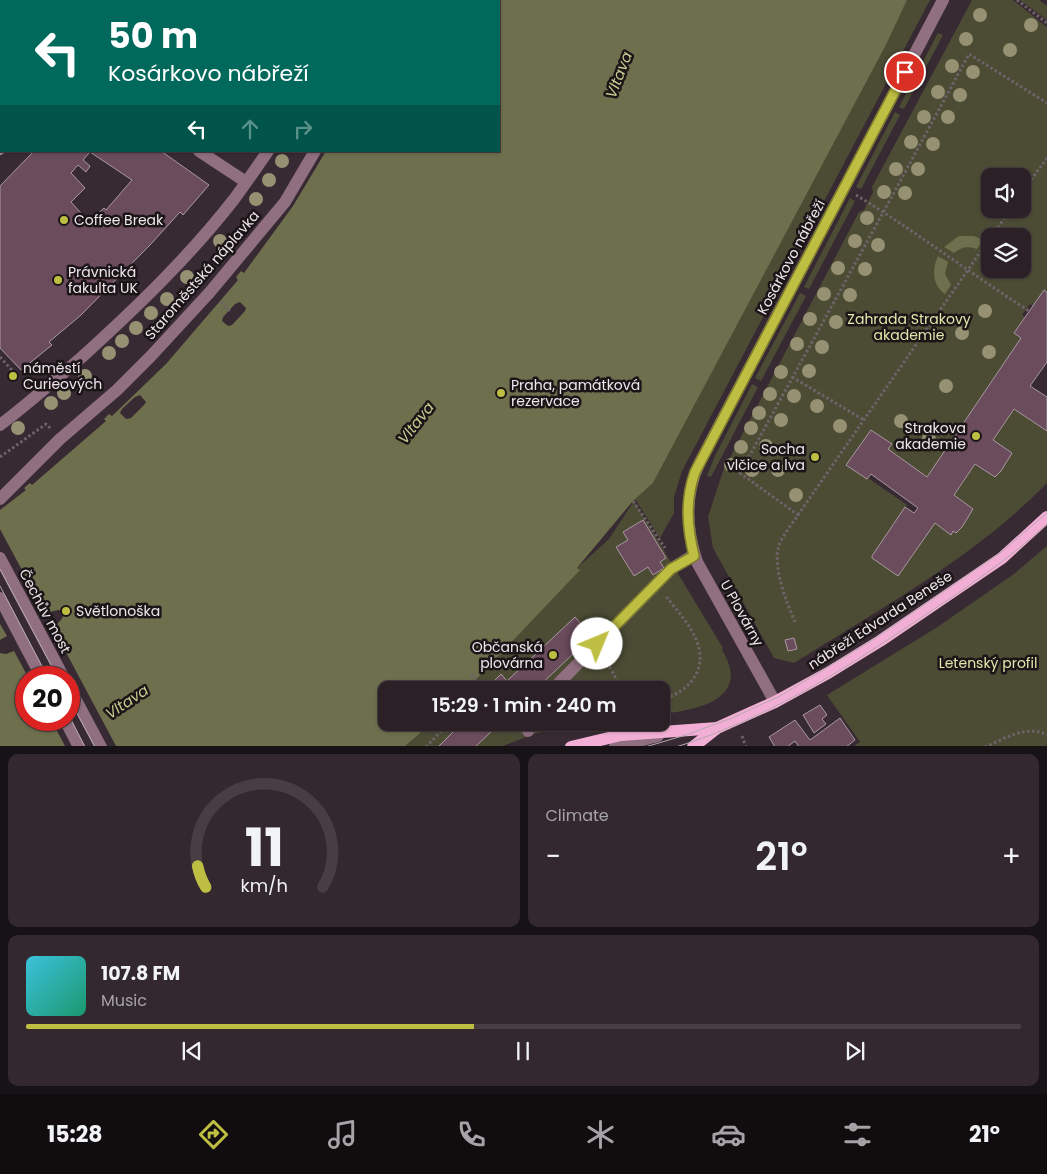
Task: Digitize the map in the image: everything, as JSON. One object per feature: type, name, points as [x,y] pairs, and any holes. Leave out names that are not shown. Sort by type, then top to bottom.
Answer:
[{"type":"main road","name":"nábřeží Edvarda Beneše","points":[[693,746],[717,728],[775,702],[828,673],[880,641],[1002,558],[1047,517]]},
{"type":"main road","name":"nábřeží Edvarda Beneše","points":[[571,746],[621,735],[717,728]]},
{"type":"street","name":"Kosárkovo nábřeží","points":[[690,535],[689,498],[692,480],[698,464],[942,0]]},
{"type":"street","points":[[201,152],[246,182]]},
{"type":"street","points":[[0,425],[112,330],[204,235],[267,152]]},
{"type":"street","name":"Staroměstská náplavka","points":[[0,499],[60,439],[116,390],[151,356],[210,292],[285,202],[314,152]]},
{"type":"street","name":"U Plovárny","points":[[690,535],[694,556],[700,568],[775,702]]},
{"type":"street","points":[[561,681],[671,569],[694,556]]},
{"type":"street","name":"Čechův most","points":[[0,558],[58,666]]},
{"type":"street","points":[[0,598],[36,666]]},
{"type":"street","points":[[80,707],[101,746]]},
{"type":"street","points":[[71,731],[79,746]]},
{"type":"street","points":[[615,746],[678,731]]},
{"type":"path","points":[[1017,0],[1047,23]]},
{"type":"path","points":[[798,515],[740,473],[969,54],[1047,103]]},
{"type":"path","points":[[1031,180],[1047,158]]},
{"type":"path","points":[[860,198],[884,211],[1029,312]]},
{"type":"path","points":[[795,622],[784,594],[778,568],[779,546],[798,515],[981,251]]},
{"type":"path","points":[[219,300],[231,312]]},
{"type":"path","points":[[0,357],[19,378]]},
{"type":"path","points":[[792,377],[864,420]]},
{"type":"path","points":[[0,457],[42,428]]},
{"type":"path","points":[[633,501],[665,548]]},
{"type":"path","points":[[656,584],[684,620],[697,641],[700,656],[699,670],[689,686],[670,697]]},
{"type":"path","points":[[597,644],[617,681]]},
{"type":"path","points":[[471,674],[479,681]]},
{"type":"path","points":[[426,746],[441,731]]},
{"type":"path","points":[[985,746],[1022,732],[1038,731],[1047,735]]},
{"type":"path","points":[[742,736],[746,746]]},
{"type":"green space","points":[[907,0],[930,0],[682,471],[674,497],[674,513],[660,538],[635,499],[653,483],[887,43]]},
{"type":"green space","name":"Zahrada Strakovy akademie","points":[[972,0],[1013,0],[1047,27],[1047,292],[1033,306],[1030,304],[1022,315],[1025,317],[1014,333],[1021,338],[927,477],[888,449],[892,444],[871,430],[846,465],[907,505],[872,556],[898,575],[935,523],[951,535],[953,531],[956,533],[973,509],[954,495],[975,464],[995,477],[1001,470],[1012,453],[993,440],[1014,409],[1047,431],[1047,483],[1019,510],[958,558],[794,663],[774,658],[713,548],[708,517],[723,471],[859,212],[864,210],[873,192],[872,187]]},
{"type":"green space","points":[[1020,0],[1039,0],[1047,6],[1047,20]]},
{"type":"green space","points":[[938,33],[943,35],[904,109],[899,107]]},
{"type":"green space","points":[[895,112],[900,115],[861,189],[856,187]]},
{"type":"green space","points":[[850,198],[855,201],[809,289],[804,287]]},
{"type":"green space","points":[[800,293],[806,296],[761,381],[755,378]]},
{"type":"green space","points":[[752,384],[758,387],[711,477],[707,476],[715,456]]},
{"type":"green space","points":[[634,501],[723,648],[722,650],[730,667],[730,680],[726,691],[717,699],[704,705],[670,713],[670,681],[474,681],[579,570],[577,568],[609,539]],"holes":[[[643,520],[666,558],[660,562],[664,568],[653,575],[648,567],[634,576],[616,547],[628,540],[623,532]]]},
{"type":"green space","name":"Letenský profil","points":[[1047,546],[1047,746],[854,746],[860,742],[827,695],[936,628],[1014,574]]},
{"type":"green space","points":[[423,731],[546,731],[503,746],[405,746]]},
{"type":"water","name":"Vltava","points":[[500,0],[907,0],[887,43],[653,483],[633,501],[577,568],[580,570],[475,681],[378,681],[378,731],[423,731],[405,746],[0,746],[0,510],[106,421],[104,419],[109,414],[112,416],[166,364],[238,280],[236,277],[241,271],[244,273],[293,206],[325,152],[500,152]]},
{"type":"water","points":[[959,236],[974,236],[981,239],[977,249],[964,248],[954,253],[944,247]]},
{"type":"water","points":[[938,256],[948,262],[945,274],[951,285],[945,294],[938,286],[934,276]]},
{"type":"pier","points":[[240,302],[246,308],[245,311],[232,325],[228,326],[222,321],[223,317],[235,304]]},
{"type":"pier","points":[[140,395],[146,402],[131,418],[126,419],[120,413],[122,409]]},
{"type":"pier","points":[[0,529],[45,613],[58,610],[66,611],[53,628],[73,666],[22,666],[14,651],[6,654],[0,653],[0,640],[7,636],[0,624]]},
{"type":"pier","points":[[80,679],[116,746],[65,746],[57,731],[80,731]]},
{"type":"building","name":"Právnická fakulta UK","points":[[33,152],[90,152],[162,152],[209,185],[183,215],[180,212],[81,315],[49,342],[52,345],[21,370],[0,348],[0,186]],"holes":[[[90,152],[132,180],[106,210],[104,208],[89,222],[71,202],[85,188],[71,173],[78,165],[86,172],[90,166],[83,160]]]},
{"type":"building","name":"Strakova akademie","points":[[1044,290],[1047,292],[1047,362],[1030,386],[1047,397],[1047,431],[1014,409],[993,440],[1012,453],[1001,471],[995,477],[975,464],[954,495],[973,509],[962,527],[956,533],[953,531],[951,535],[935,523],[898,576],[872,558],[872,556],[905,507],[914,513],[918,508],[871,474],[867,479],[846,465],[871,430],[892,444],[888,449],[927,477],[1021,338],[1014,333]]},
{"type":"building","points":[[643,520],[666,558],[660,562],[664,568],[653,575],[648,567],[634,576],[616,547],[628,540],[623,532]]},
{"type":"building","name":"Občanská plovárna","points":[[575,617],[592,636],[544,681],[507,681]]},
{"type":"building","points":[[794,638],[797,649],[788,651],[785,640]]},
{"type":"building","name":"Občanská plovárna","points":[[501,674],[507,681],[494,681]]},
{"type":"building","points":[[820,705],[827,715],[822,719],[826,724],[814,733],[803,715]]},
{"type":"building","points":[[840,718],[855,740],[847,746],[798,746],[795,741],[788,746],[774,746],[769,737],[795,720],[810,740]]},
{"type":"building","points":[[454,731],[492,731],[476,746],[439,746]]},
{"type":"tram line","points":[[648,746],[686,735],[732,718],[780,696],[871,641],[1000,553],[1047,513]]},
{"type":"tram line","points":[[679,746],[708,736],[770,709],[857,660],[999,564],[1047,524]]},
{"type":"tram line","points":[[0,569],[52,666]]},
{"type":"tram line","points":[[0,586],[42,666]]},
{"type":"tram line","points":[[80,719],[94,746]]},
{"type":"tram line","points":[[77,731],[84,746]]},
{"type":"place","name":"Coffee Break","points":[[64,220]]},
{"type":"place","name":"Právnická fakulta UK","points":[[58,280]]},
{"type":"place","name":"náměstí Curieových","points":[[13,376]]},
{"type":"place","name":"Praha, památková rezervace","points":[[501,393]]},
{"type":"place","name":"Strakova akademie","points":[[976,436]]},
{"type":"place","name":"Socha vlčice a lva","points":[[815,457]]},
{"type":"place","name":"Světlonoška","points":[[66,611]]},
{"type":"place","name":"Občanská plovárna","points":[[553,655]]},
{"type":"route","points":[[597,644],[671,569],[694,556],[688,522],[688,510],[690,489],[698,464],[905,72]]}]
